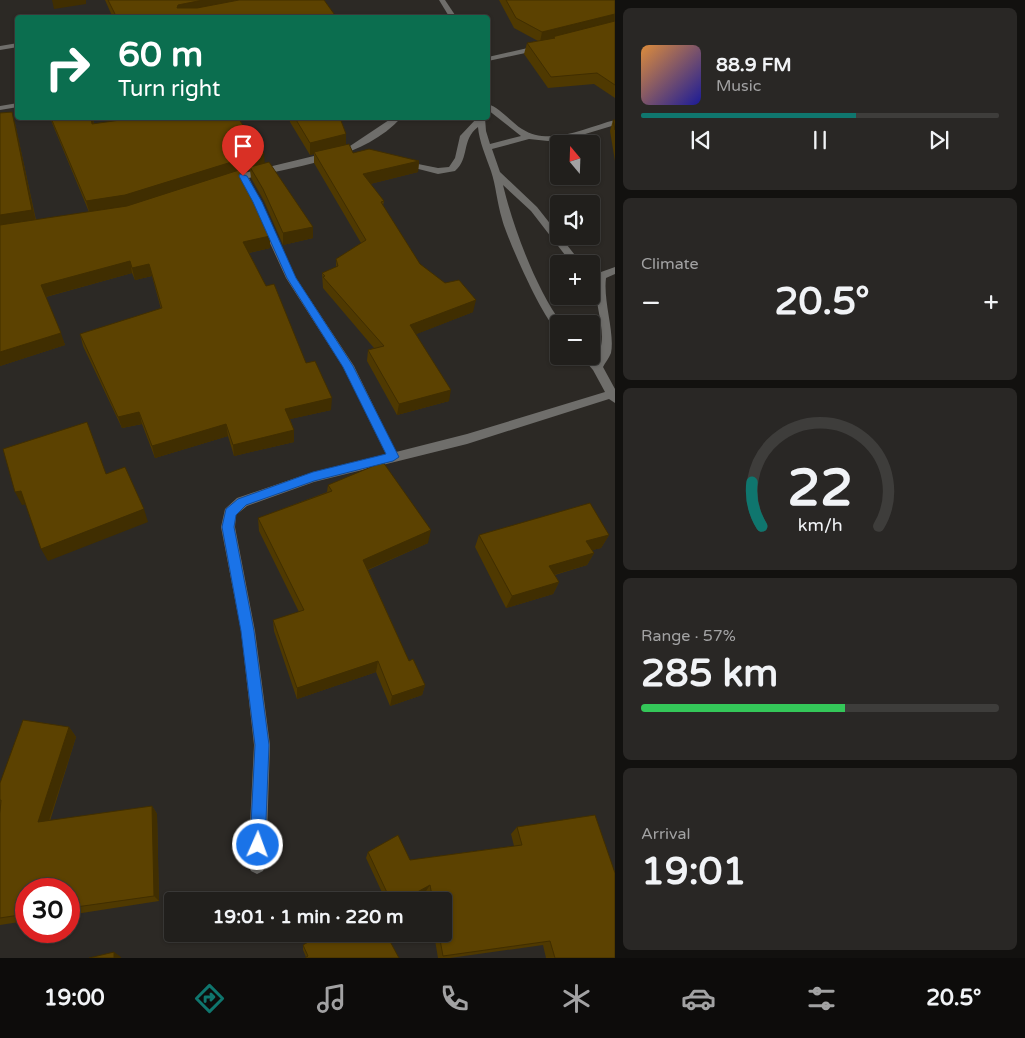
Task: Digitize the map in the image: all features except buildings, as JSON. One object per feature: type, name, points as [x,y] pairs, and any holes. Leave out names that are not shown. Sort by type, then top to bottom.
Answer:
[{"type":"street","points":[[442,0],[452,15]]},
{"type":"street","points":[[490,59],[554,44]]},
{"type":"street","points":[[0,48],[15,46]]},
{"type":"street","points":[[0,108],[15,106]]},
{"type":"street","points":[[490,108],[513,127],[529,136]]},
{"type":"street","points":[[218,183],[354,152],[394,120]]},
{"type":"street","points":[[394,163],[438,171],[452,169],[458,161],[463,138],[467,131],[479,120]]},
{"type":"street","points":[[482,120],[496,173],[506,221],[541,296],[552,315]]},
{"type":"street","points":[[488,146],[529,136],[555,138],[570,136],[615,122]]},
{"type":"street","points":[[496,173],[534,209],[570,255]]},
{"type":"street","points":[[243,176],[257,202],[291,278],[348,366],[393,457]]},
{"type":"street","points":[[600,273],[615,270]]},
{"type":"street","points":[[257,865],[262,745],[248,631],[228,527],[230,512],[242,502],[313,477],[467,439],[613,397],[597,367],[606,352],[608,338],[600,296]]},
{"type":"route","points":[[243,176],[257,202],[291,278],[348,366],[393,457],[313,477],[242,502],[230,512],[228,527],[248,631],[262,745],[258,845]]}]
